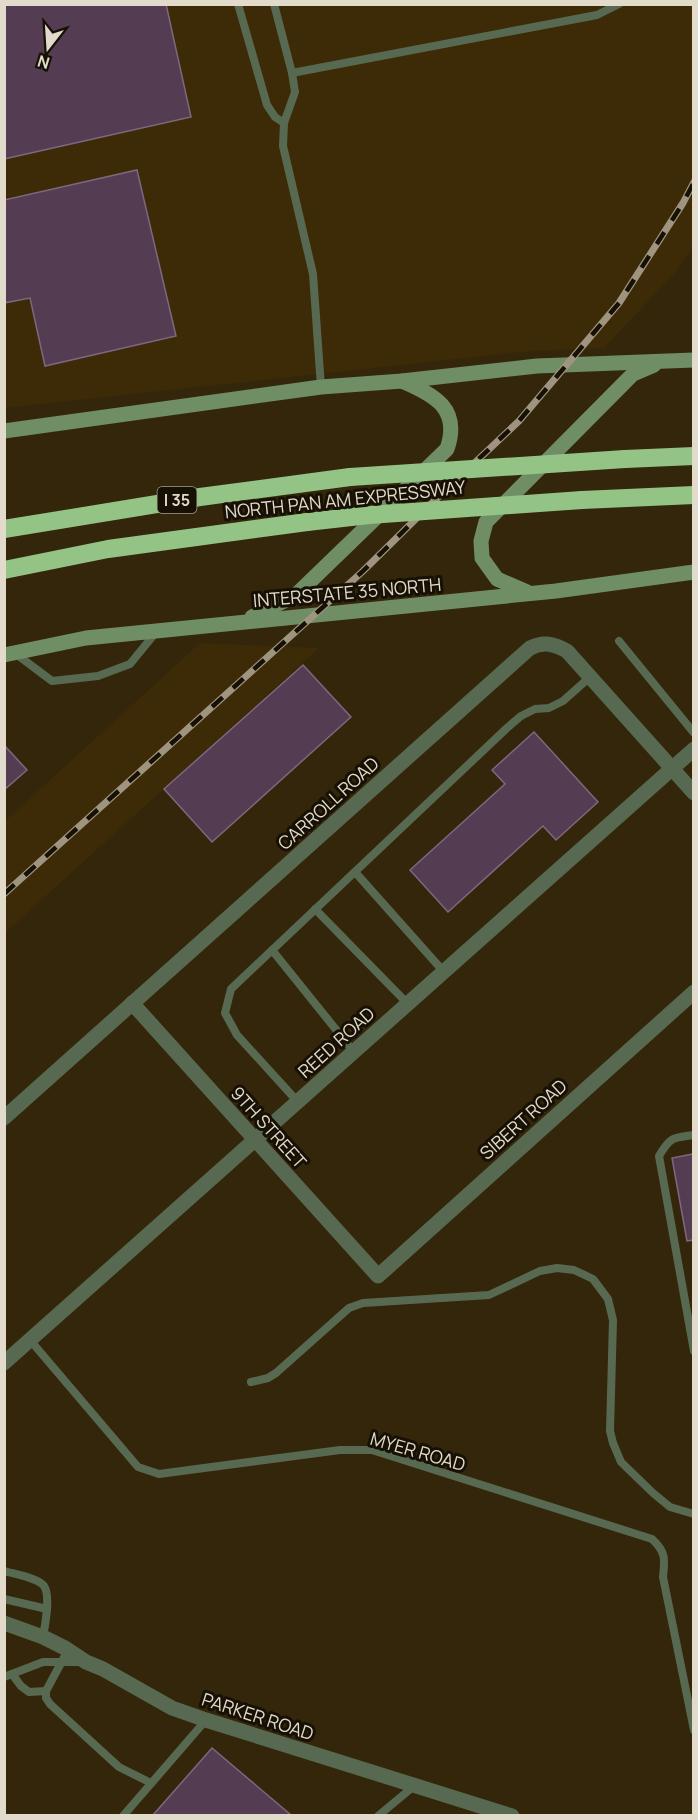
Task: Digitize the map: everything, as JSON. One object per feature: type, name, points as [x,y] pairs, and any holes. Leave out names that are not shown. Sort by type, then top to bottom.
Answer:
[{"type":"highway","name":"NORTH PAN AM EXPRESSWAY","points":[[4,529],[200,497],[350,477],[693,456]]},
{"type":"highway","name":"NORTH PAN AM EXPRESSWAY","points":[[4,570],[108,549],[307,522],[381,514],[693,495]]},
{"type":"highway","points":[[632,497],[693,502]]},
{"type":"main road","points":[[4,431],[321,387],[402,381],[537,366],[693,360]]},
{"type":"main road","points":[[530,593],[497,579],[482,558],[481,541],[486,522],[633,374],[662,361]]},
{"type":"main road","points":[[240,621],[296,596],[447,449],[452,434],[450,417],[440,402],[425,391],[402,381]]},
{"type":"main road","name":"INTERSTATE 35 NORTH","points":[[10,654],[86,638],[530,593],[693,572]]},
{"type":"street","name":"CARROLL ROAD","points":[[4,1118],[530,648],[538,644],[553,644],[567,651],[672,768]]},
{"type":"street","name":"REED ROAD","points":[[4,1363],[693,749]]},
{"type":"street","points":[[672,768],[693,793]]},
{"type":"street","name":"SIBERT ROAD","points":[[378,1276],[693,992]]},
{"type":"street","name":"9TH STREET","points":[[132,1004],[378,1276]]},
{"type":"street","name":"PARKER ROAD","points":[[4,1623],[43,1637],[65,1656],[103,1668],[172,1708],[512,1815]]},
{"type":"lane","points":[[238,4],[267,105],[275,117],[284,123]]},
{"type":"lane","points":[[274,4],[295,92],[284,123],[283,146],[313,274],[321,387]]},
{"type":"lane","points":[[292,73],[597,15],[619,4]]},
{"type":"lane","points":[[10,654],[52,681],[98,676],[130,664],[158,630]]},
{"type":"lane","points":[[619,641],[693,733]]},
{"type":"lane","points":[[298,1102],[237,1035],[225,1012],[231,989],[521,716],[535,709],[549,708],[563,701],[590,677]]},
{"type":"lane","points":[[355,872],[444,972]]},
{"type":"lane","points":[[315,909],[408,1004]]},
{"type":"lane","points":[[272,950],[354,1052]]},
{"type":"lane","points":[[693,1135],[672,1138],[659,1156],[693,1351]]},
{"type":"lane","points":[[251,1382],[268,1378],[276,1373],[349,1308],[363,1303],[489,1294],[540,1271],[557,1268],[574,1270],[594,1280],[608,1299],[613,1320],[610,1431],[621,1462],[653,1494],[670,1507],[693,1514]]},
{"type":"lane","name":"MYER ROAD","points":[[30,1340],[138,1467],[147,1471],[159,1474],[340,1450],[372,1450],[652,1539],[661,1548],[664,1559],[663,1577],[693,1730]]},
{"type":"lane","points":[[4,1571],[44,1585],[47,1592],[47,1610],[43,1637]]},
{"type":"lane","points":[[4,1599],[47,1610]]},
{"type":"lane","points":[[8,1676],[65,1656]]},
{"type":"lane","points":[[65,1656],[46,1691],[46,1698],[50,1704],[119,1767],[151,1783]]},
{"type":"lane","points":[[8,1676],[29,1692],[46,1691]]},
{"type":"lane","points":[[123,1815],[206,1720]]},
{"type":"lane","points":[[378,1815],[414,1786]]},
{"type":"shaded area","points":[[4,5],[693,5],[693,247],[675,273],[604,348],[531,351],[5,408]]},
{"type":"shaded area","points":[[200,643],[319,648],[5,933],[5,821]]},
{"type":"building","points":[[4,4],[166,4],[191,117],[4,159]]},
{"type":"building","points":[[137,170],[176,336],[45,366],[30,298],[4,303],[4,200]]},
{"type":"building","points":[[303,665],[351,717],[212,842],[164,789]]},
{"type":"building","points":[[534,732],[598,802],[556,840],[543,826],[448,912],[410,870],[505,784],[492,770]]},
{"type":"building","points":[[4,745],[27,770],[4,790]]},
{"type":"building","points":[[693,1154],[693,1240],[687,1241],[672,1158]]},
{"type":"building","points":[[212,1748],[291,1815],[153,1815]]},
{"type":"railway","points":[[4,894],[362,572],[519,421],[619,303],[694,182]]}]
